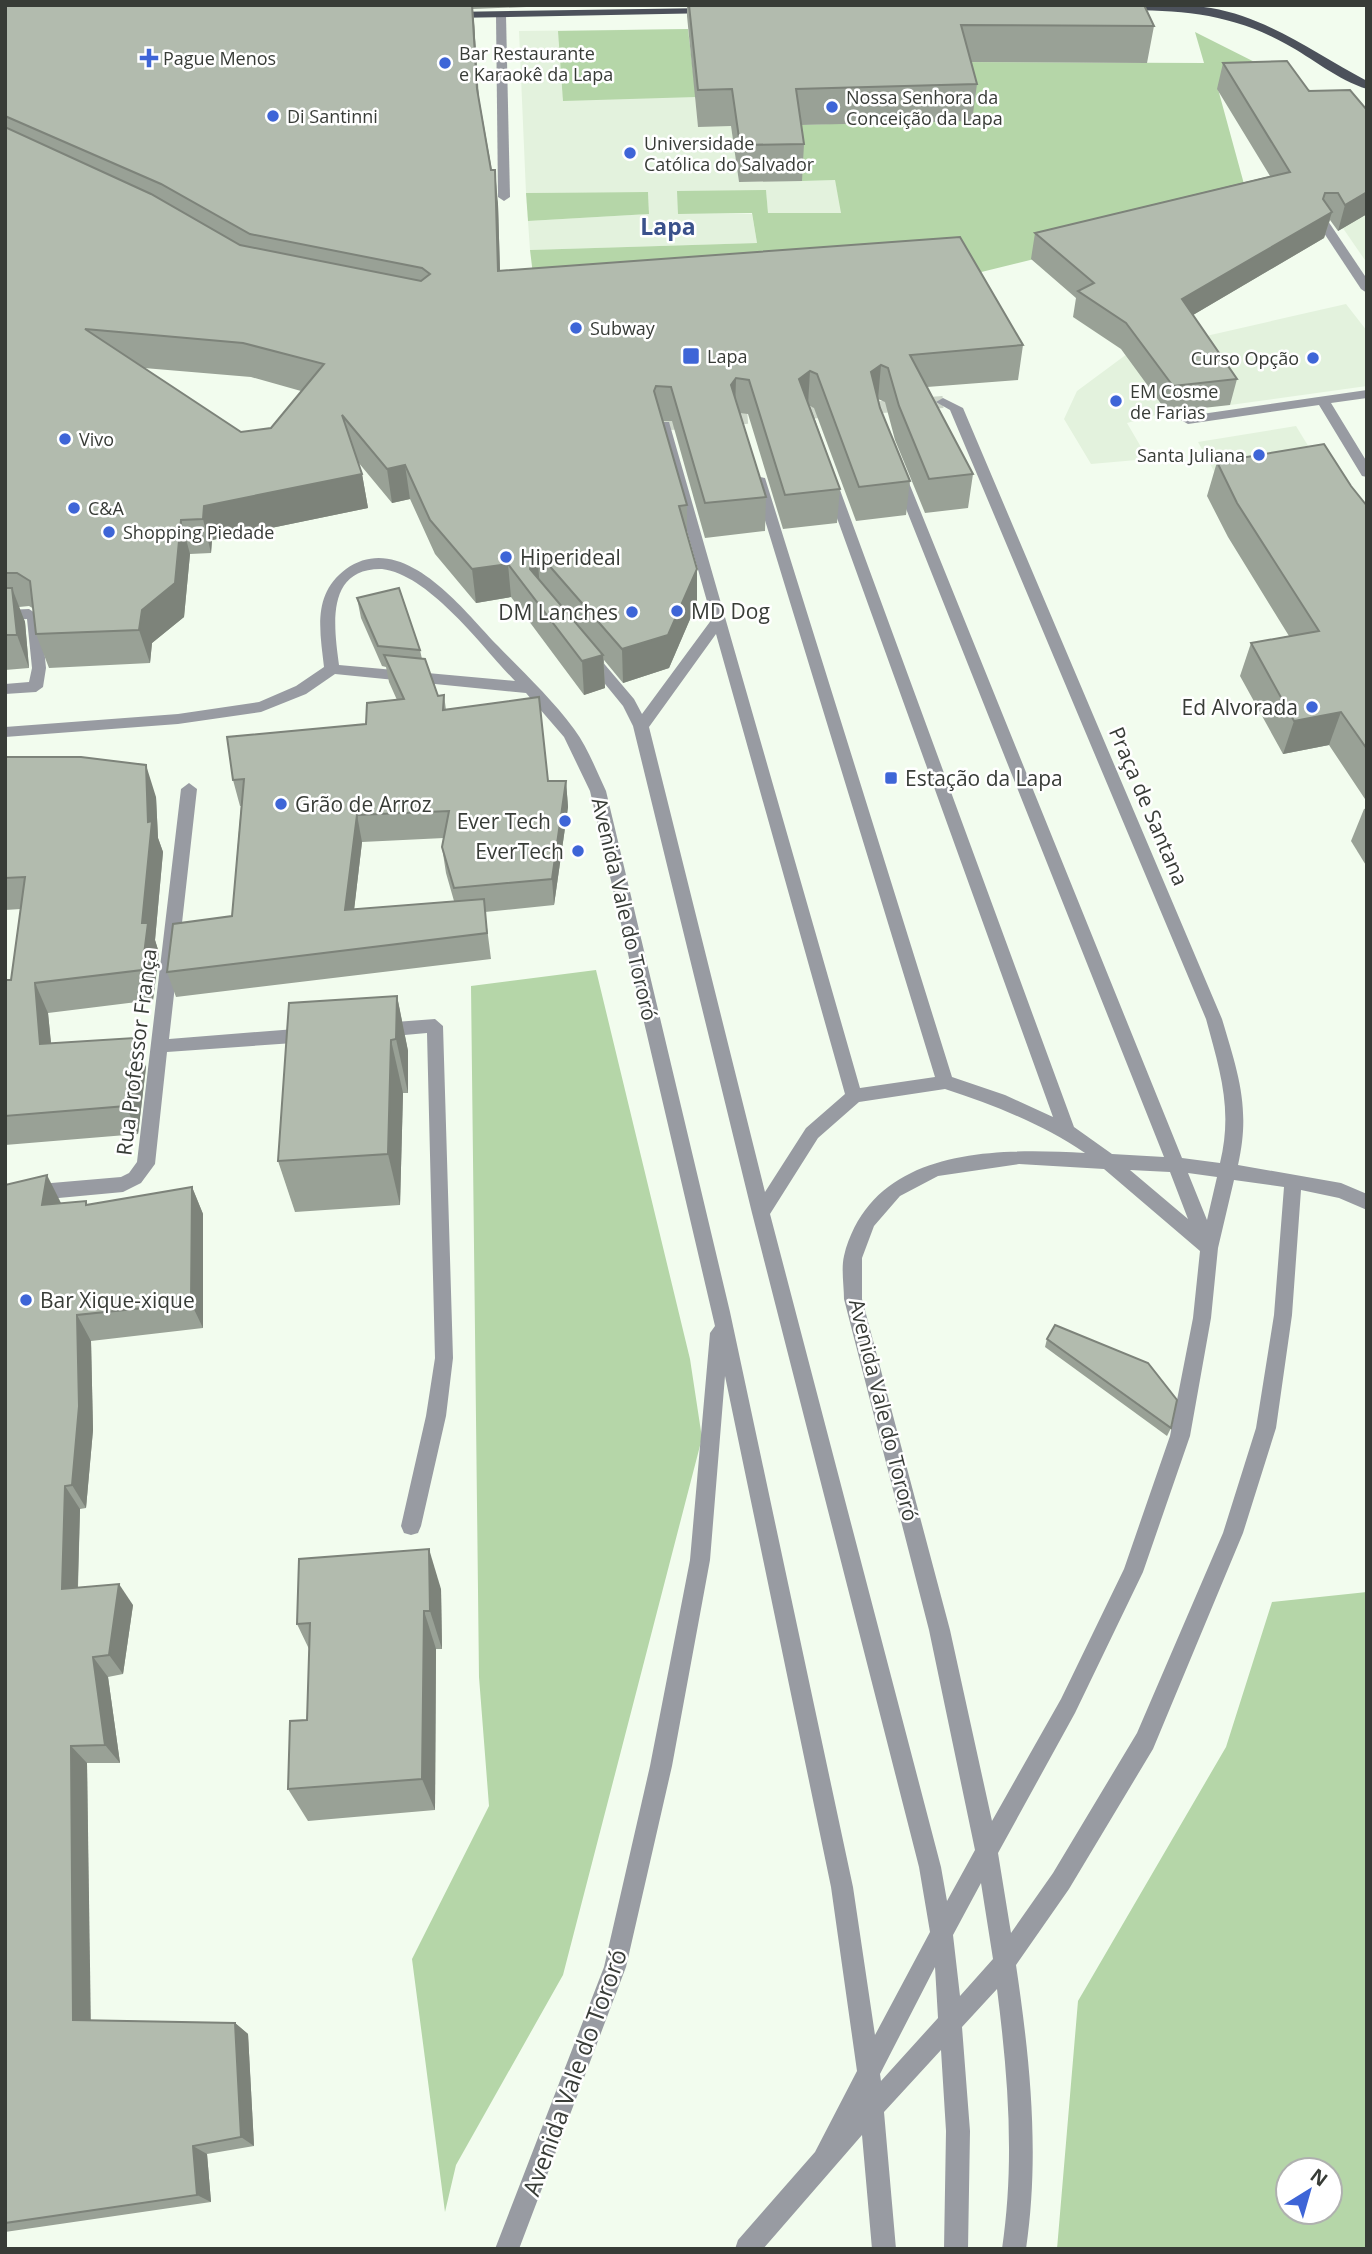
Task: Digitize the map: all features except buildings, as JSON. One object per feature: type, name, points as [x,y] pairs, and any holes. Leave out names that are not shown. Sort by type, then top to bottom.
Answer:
[{"type":"main road","points":[[1105,7],[1154,6],[1208,10],[1242,19],[1274,33],[1367,86]]},
{"type":"main road","points":[[435,15],[719,10]]},
{"type":"street","points":[[501,15],[504,197]]},
{"type":"street","points":[[1324,224],[1367,289]]},
{"type":"street","points":[[1188,420],[1367,394]]},
{"type":"street","points":[[1322,400],[1367,472]]},
{"type":"street","name":"Praça de Santana","points":[[823,2160],[929,1955],[1068,1706],[1133,1572],[1180,1436],[1202,1318],[1209,1248],[1236,1134],[1232,1082],[1214,1019],[956,408],[943,402]]},
{"type":"street","points":[[664,425],[854,1096]]},
{"type":"street","points":[[824,463],[1067,1132]]},
{"type":"street","points":[[896,467],[1209,1248]]},
{"type":"street","points":[[756,470],[945,1082]]},
{"type":"street","name":"Avenida Vale do Tororó","points":[[332,669],[326,609],[333,587],[342,577],[361,566],[386,564],[409,571],[433,587],[571,736],[598,791],[721,1312],[842,1887],[867,2058],[884,2249]]},
{"type":"street","points":[[5,615],[29,614],[34,617],[39,668],[36,687],[5,689]]},
{"type":"street","points":[[641,726],[719,620]]},
{"type":"street","points":[[575,640],[629,703],[641,726],[761,1213],[930,1867],[946,1963],[958,2132],[956,2249]]},
{"type":"street","points":[[5,732],[178,719],[261,707],[301,690],[332,669],[529,688]]},
{"type":"street","name":"Rua Professor França","points":[[5,1195],[123,1184],[135,1178],[146,1164],[162,1046],[189,789]]},
{"type":"street","points":[[366,1031],[435,1026],[444,1359],[436,1416],[411,1526]]},
{"type":"street","points":[[162,1046],[326,1034]]},
{"type":"street","points":[[761,1213],[812,1133],[854,1096],[945,1082],[999,1100],[1067,1132],[1093,1149],[1209,1248]]},
{"type":"street","name":"Avenida Vale do Tororó","points":[[1014,2249],[1022,2203],[1020,2072],[997,1908],[977,1787],[942,1632],[853,1299],[853,1258],[867,1222],[894,1191],[935,1170],[1019,1157],[1194,1166],[1293,1181],[1341,1191],[1367,1202]]},
{"type":"street","points":[[747,2249],[823,2160],[999,1970],[1061,1881],[1145,1741],[1233,1532],[1265,1428],[1283,1315],[1293,1181]]},
{"type":"street","name":"Avenida Vale do Tororó","points":[[507,2249],[615,1967],[649,1819],[701,1560],[721,1312]]},
{"type":"shaded area","name":"Universidade Católica do Salvador","points":[[688,29],[698,126],[731,126],[739,182],[835,180],[842,213],[768,213],[766,191],[678,214],[752,214],[757,243],[530,250],[528,221],[649,214],[648,192],[526,193],[519,31]]},
{"type":"shaded area","points":[[1367,145],[1367,263],[1318,192]]},
{"type":"shaded area","points":[[1346,304],[1367,331],[1367,386],[1230,405],[1208,373],[1146,384],[1167,412],[1127,423],[1148,459],[1091,464],[1064,419],[1077,391],[1127,354]]},
{"type":"shaded area","name":"Santa Juliana","points":[[1296,426],[1321,467],[1221,484],[1198,442]]},
{"type":"green space","points":[[688,29],[696,97],[563,101],[558,31]]},
{"type":"green space","points":[[1195,32],[1344,107],[1218,89],[1250,206],[961,277],[536,299],[530,250],[757,243],[752,213],[678,214],[677,191],[766,190],[768,213],[841,213],[835,180],[802,181],[795,125],[972,120],[957,62],[1204,63]]},
{"type":"green space","points":[[648,192],[649,214],[528,221],[526,193]]},
{"type":"green space","points":[[596,970],[690,1359],[702,1438],[563,1975],[456,2165],[445,2212],[412,1959],[489,1806],[479,1677],[471,986]]},
{"type":"green space","points":[[1367,1592],[1367,2249],[1057,2249],[1078,2001],[1226,1747],[1272,1602]]},
{"type":"tunnel","points":[[646,426],[943,402]]},
{"type":"place","name":"Pague Menos","points":[[149,58]]},
{"type":"place","name":"Bar Restaurante e Karaokê da Lapa","points":[[445,63]]},
{"type":"place","name":"Nossa Senhora da Conceição da Lapa","points":[[832,107]]},
{"type":"place","name":"Di Santinni","points":[[273,116]]},
{"type":"place","name":"Universidade Católica do Salvador","points":[[630,153]]},
{"type":"place","name":"Subway","points":[[576,328]]},
{"type":"place","name":"Lapa","points":[[691,356]]},
{"type":"place","name":"Curso Opção","points":[[1313,358]]},
{"type":"place","name":"EM Cosme de Farias","points":[[1116,401]]},
{"type":"place","name":"Vivo","points":[[65,439]]},
{"type":"place","name":"Santa Juliana","points":[[1259,455]]},
{"type":"place","name":"C&A","points":[[74,508]]},
{"type":"place","name":"Shopping Piedade","points":[[109,532]]},
{"type":"place","name":"Hiperideal","points":[[506,557]]},
{"type":"place","name":"MD Dog","points":[[677,611]]},
{"type":"place","name":"DM Lanches","points":[[632,612]]},
{"type":"place","name":"Ed Alvorada","points":[[1312,707]]},
{"type":"place","name":"Estação da Lapa","points":[[891,778]]},
{"type":"place","name":"Grão de Arroz","points":[[281,804]]},
{"type":"place","name":"Ever Tech","points":[[565,821]]},
{"type":"place","name":"EverTech","points":[[578,851]]},
{"type":"place","name":"Bar Xique-xique","points":[[26,1300]]},
{"type":"district","name":"Lapa","points":[[668,226]]}]
